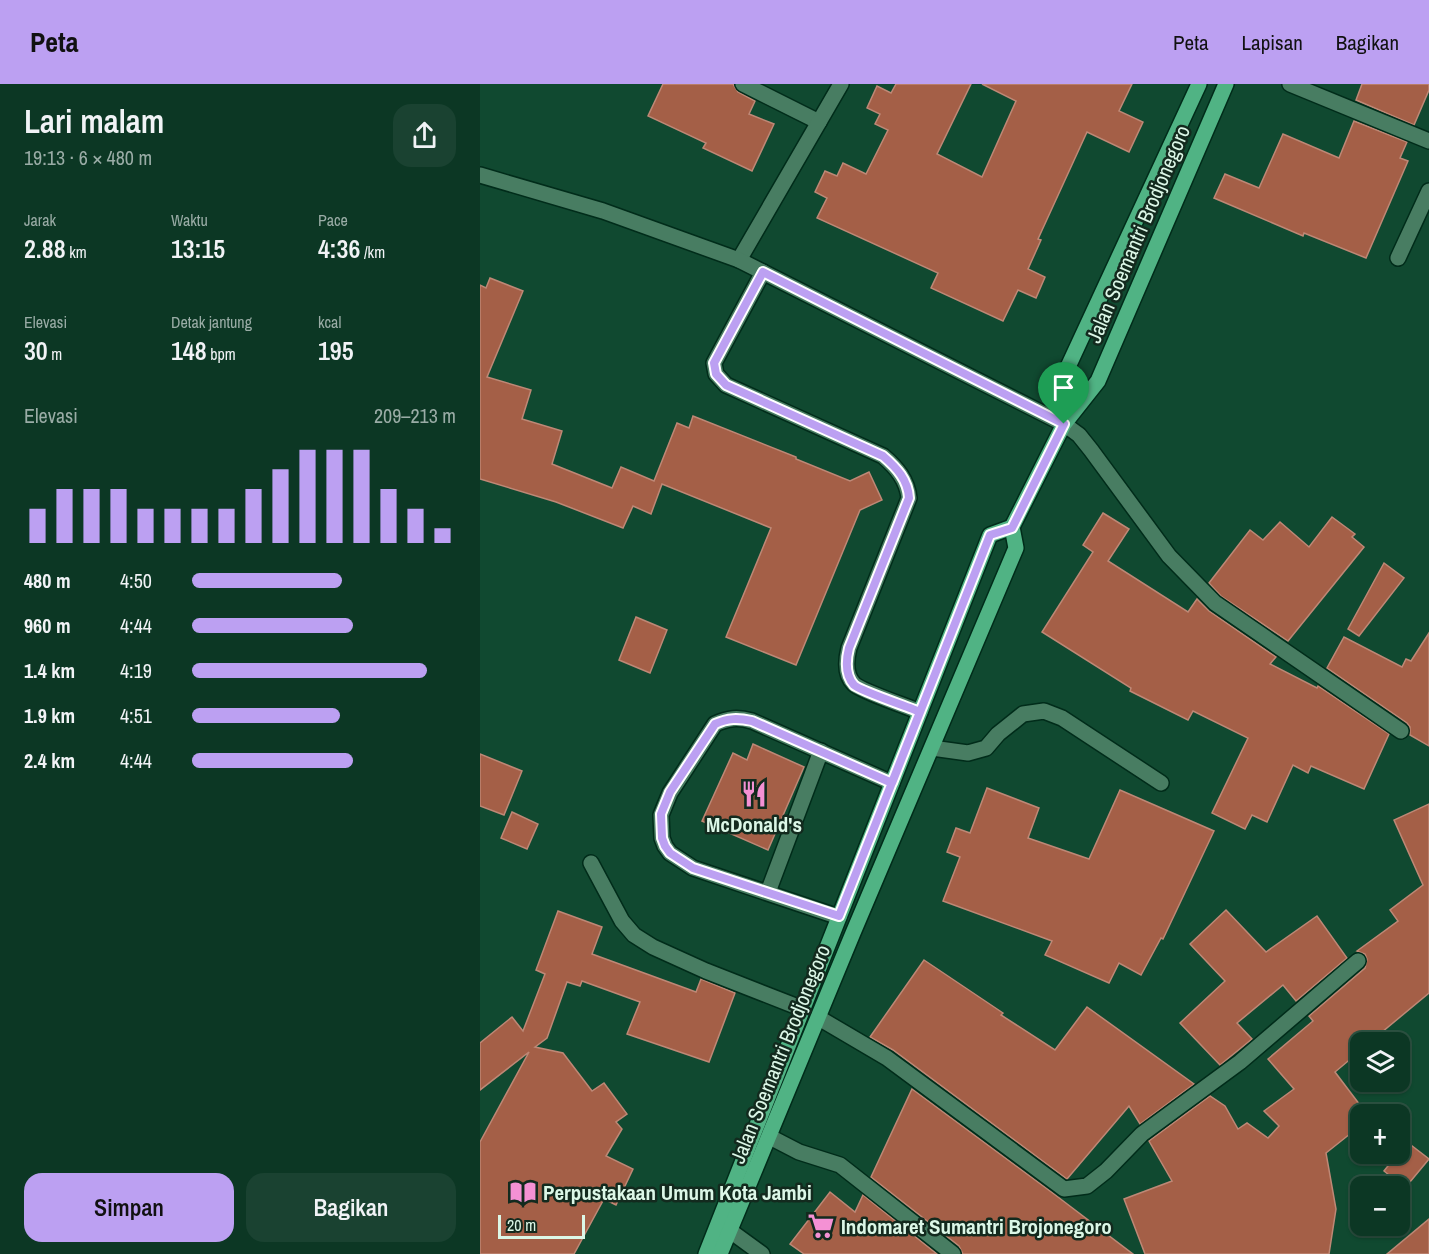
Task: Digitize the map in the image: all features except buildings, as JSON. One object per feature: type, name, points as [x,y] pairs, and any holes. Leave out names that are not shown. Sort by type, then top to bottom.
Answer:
[{"type":"main road","name":"Jalan Soemantri Brodjonegoro","points":[[1064,424],[1067,369],[1199,84]]},
{"type":"main road","name":"Jalan Soemantri Brodjonegoro","points":[[720,1254],[1016,548],[1012,528],[1064,424],[1098,381],[1226,84]]},
{"type":"main road","name":"Jalan Soemantri Brodjonegoro","points":[[706,1254],[990,535],[1012,528]]},
{"type":"street","points":[[743,84],[819,123]]},
{"type":"street","points":[[739,260],[840,84]]},
{"type":"street","points":[[1290,84],[1429,141]]},
{"type":"street","points":[[480,175],[603,211],[739,260],[1064,424],[1079,435],[1091,450],[1169,556],[1215,603],[1401,732]]},
{"type":"street","points":[[1398,258],[1429,191]]},
{"type":"street","points":[[763,272],[714,363],[716,374],[726,385],[883,456],[896,467],[904,480],[909,498],[849,648],[846,661],[849,675],[855,686],[920,712]]},
{"type":"street","points":[[932,748],[968,753],[986,748],[998,734],[1023,714],[1044,711],[1062,718],[1161,783]]},
{"type":"street","points":[[839,916],[693,868],[670,853],[662,838],[661,814],[670,792],[715,724],[726,719],[739,718],[752,721],[892,783]]},
{"type":"street","points":[[768,892],[821,751]]},
{"type":"street","points":[[591,863],[622,921],[634,935],[653,947],[706,971],[803,1009]]},
{"type":"street","points":[[819,1018],[887,1058],[1064,1189],[1087,1186],[1106,1171],[1142,1134],[1240,1062],[1358,961]]},
{"type":"street","points":[[770,1137],[799,1152],[840,1165],[954,1254]]},
{"type":"street","points":[[729,1230],[762,1254]]},
{"type":"place","name":"McDonald's","points":[[754,794]]},
{"type":"place","name":"Perpustakaan Umum Kota Jambi","points":[[523,1192]]},
{"type":"place","name":"Indomaret Sumantri Brojonegoro","points":[[821,1226]]},
{"type":"route","points":[[1064,424],[763,272],[714,363],[716,374],[726,385],[883,456],[896,467],[904,480],[909,498],[849,648],[846,661],[849,675],[855,686],[920,712],[839,916],[693,868],[670,853],[662,838],[661,814],[670,792],[715,724],[726,719],[739,718],[752,721],[821,751],[892,783],[990,535],[1012,528],[1064,424]]}]
